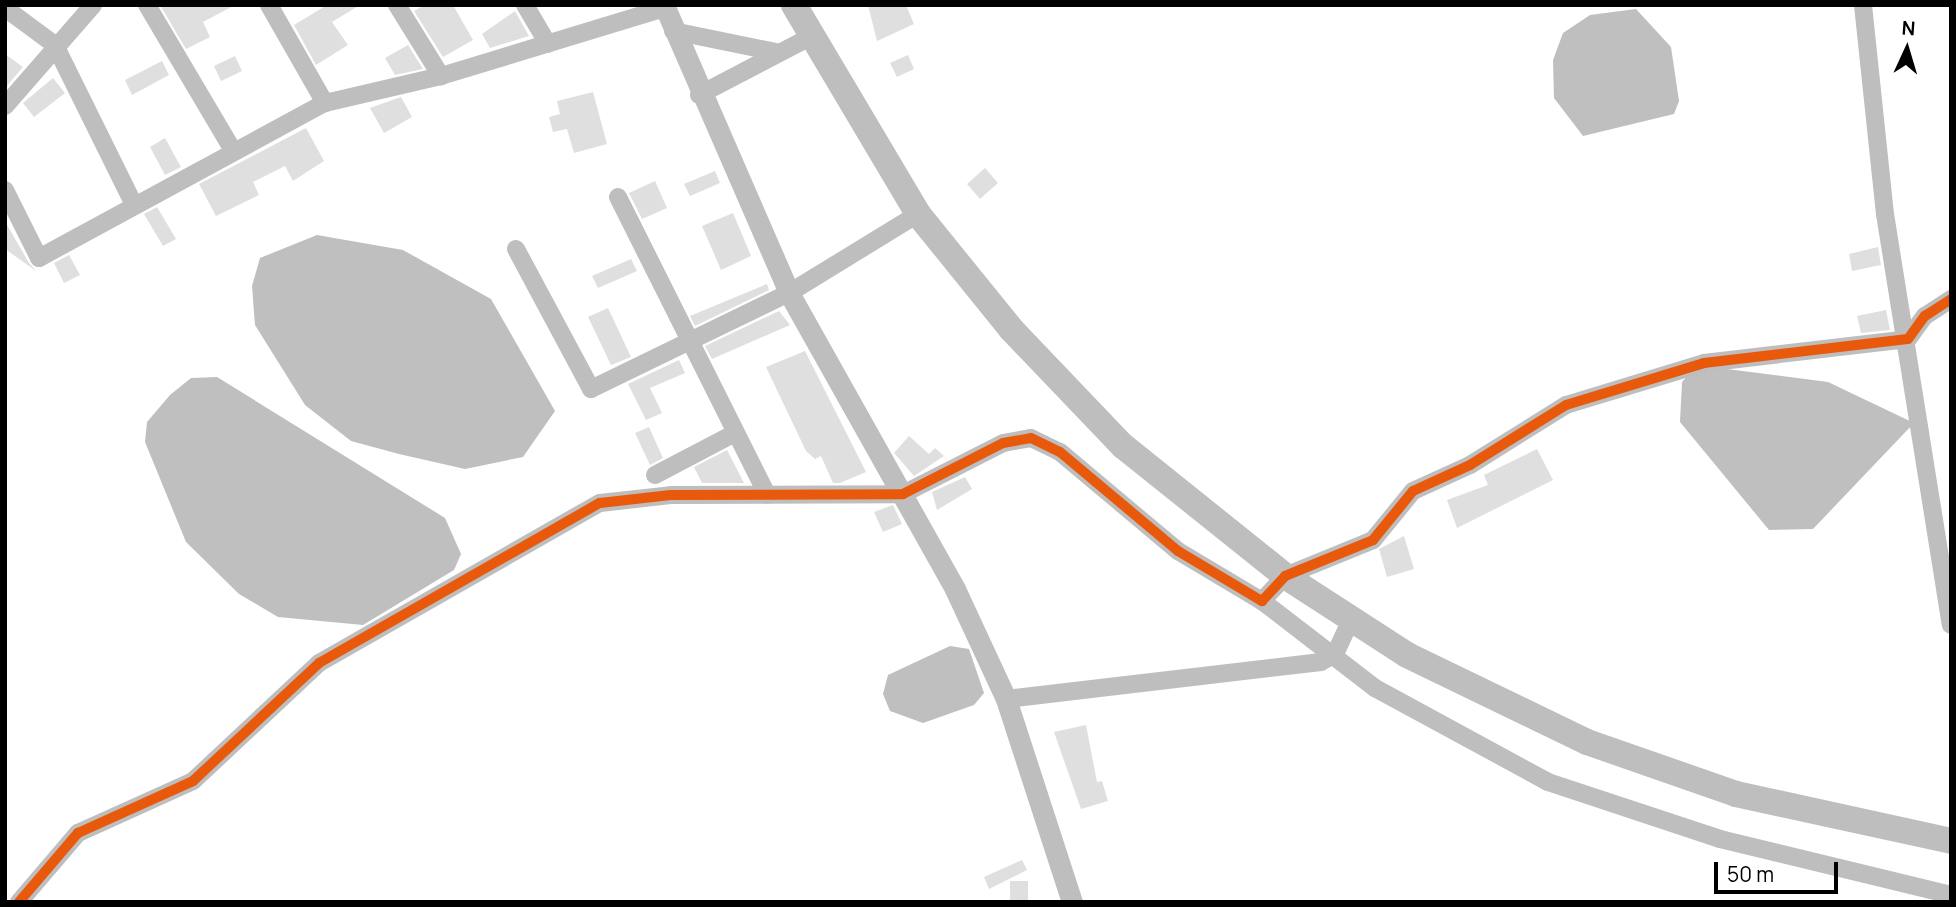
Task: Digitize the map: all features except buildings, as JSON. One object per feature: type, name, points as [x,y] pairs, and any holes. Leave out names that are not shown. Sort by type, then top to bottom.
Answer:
[{"type":"main road","points":[[794,5],[918,214],[1035,357],[1123,446],[1285,576],[1351,619],[1503,706],[1634,760],[1786,807],[1951,841]]},
{"type":"street","points":[[5,106],[55,45],[93,5]]},
{"type":"street","points":[[147,5],[232,149]]},
{"type":"street","points":[[269,5],[324,103]]},
{"type":"street","points":[[397,5],[441,76]]},
{"type":"street","points":[[525,5],[548,44]]},
{"type":"street","points":[[1863,5],[1885,214],[1908,339],[1951,625]]},
{"type":"street","points":[[5,190],[39,258],[232,149],[324,103],[441,76],[664,7],[699,95],[789,293],[903,494],[1006,699],[1072,902]]},
{"type":"street","points":[[5,8],[55,45],[134,205]]},
{"type":"street","points":[[673,31],[775,52]]},
{"type":"street","points":[[699,95],[775,52],[812,36]]},
{"type":"street","points":[[618,197],[733,434],[767,495]]},
{"type":"street","points":[[516,249],[591,388],[789,293],[918,214]]},
{"type":"street","points":[[1262,601],[1285,576],[1352,554],[1383,531],[1412,491],[1603,390],[1704,363],[1908,339],[1925,316],[1951,299]]},
{"type":"street","points":[[655,475],[733,434]]},
{"type":"street","points":[[19,902],[78,833],[193,781],[319,663],[569,518],[631,497],[903,494],[1003,443],[1040,440],[1168,544],[1262,601],[1335,654],[1375,688],[1548,782],[1720,839],[1951,895]]},
{"type":"street","points":[[1006,699],[1321,662],[1335,654],[1351,619]]},
{"type":"shaded area","points":[[1636,9],[1671,47],[1679,101],[1674,114],[1583,136],[1554,98],[1553,60],[1563,33],[1590,15]]},
{"type":"shaded area","points":[[317,235],[403,250],[491,299],[555,411],[523,457],[465,469],[399,454],[351,441],[305,405],[255,325],[252,286],[260,258]]},
{"type":"shaded area","points":[[1719,368],[1828,382],[1914,423],[1813,529],[1769,530],[1680,422],[1682,382],[1690,373]]},
{"type":"shaded area","points":[[217,377],[445,518],[461,554],[454,570],[363,625],[278,617],[239,594],[186,542],[145,442],[147,422],[170,395],[191,378]]},
{"type":"shaded area","points":[[950,646],[969,649],[984,693],[974,705],[923,723],[890,711],[883,694],[888,675]]},
{"type":"cycle path","points":[[19,902],[78,833],[193,781],[319,663],[600,503],[671,495],[903,494],[1003,443],[1031,438],[1060,452],[1178,551],[1262,601],[1285,576],[1373,540],[1413,491],[1470,465],[1566,405],[1704,363],[1908,339],[1925,316],[1951,299]]}]
